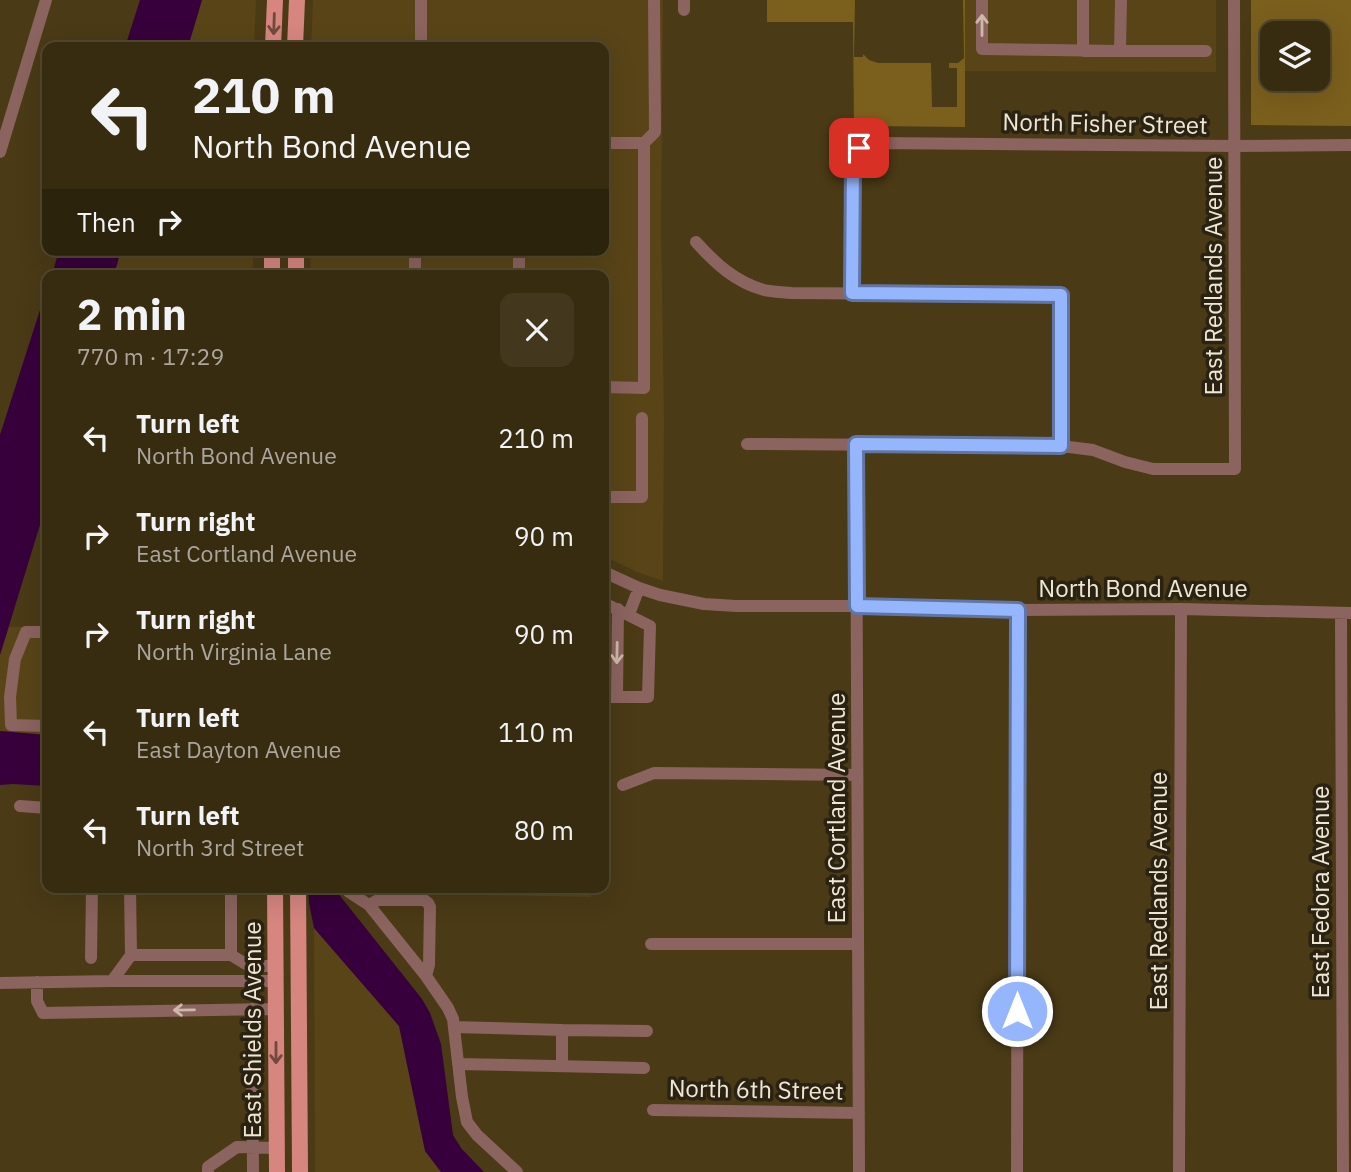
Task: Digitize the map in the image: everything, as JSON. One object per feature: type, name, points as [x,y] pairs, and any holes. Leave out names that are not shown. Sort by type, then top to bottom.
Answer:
[{"type":"main road","points":[[273,42],[275,0]]},
{"type":"main road","points":[[295,42],[297,0]]},
{"type":"main road","name":"East Shields Avenue","points":[[275,893],[277,1172]]},
{"type":"main road","points":[[285,893],[287,954],[298,986]]},
{"type":"main road","name":"East Shields Avenue","points":[[298,893],[300,1172]]},
{"type":"street","points":[[0,152],[4,124],[46,0]]},
{"type":"street","points":[[421,0],[421,42]]},
{"type":"street","points":[[609,143],[644,143],[655,132],[654,0]]},
{"type":"street","points":[[982,0],[982,49],[1206,51]]},
{"type":"street","points":[[1083,0],[1083,51]]},
{"type":"street","points":[[1120,51],[1121,0]]},
{"type":"street","name":"East Redlands Avenue","points":[[1061,446],[1093,450],[1125,463],[1153,469],[1235,469],[1234,0]]},
{"type":"street","name":"North Fisher Street","points":[[852,293],[853,165],[859,148],[878,142],[1351,145]]},
{"type":"street","points":[[609,387],[645,388],[644,143]]},
{"type":"street","points":[[696,242],[716,264],[736,278],[763,289],[792,293],[1061,295],[1061,446],[747,444]]},
{"type":"street","points":[[609,497],[642,497],[642,418]]},
{"type":"street","name":"East Cortland Avenue","points":[[856,444],[859,1172]]},
{"type":"street","name":"North Bond Avenue","points":[[609,574],[660,595],[704,604],[736,606],[1181,609],[1346,613]]},
{"type":"street","points":[[609,605],[623,611],[650,626],[648,698],[610,697],[623,611],[639,588]]},
{"type":"street","name":"East Redlands Avenue","points":[[1179,1172],[1181,609]]},
{"type":"street","points":[[1017,1172],[1018,610]]},
{"type":"street","name":"East Fedora Avenue","points":[[1343,1172],[1346,613]]},
{"type":"street","points":[[42,632],[26,632],[15,659],[10,698],[11,726],[42,726]]},
{"type":"street","points":[[623,785],[654,773],[857,775]]},
{"type":"street","points":[[20,806],[42,808]]},
{"type":"street","points":[[91,958],[92,893]]},
{"type":"street","points":[[112,981],[131,955],[130,893]]},
{"type":"street","points":[[231,893],[231,955]]},
{"type":"street","points":[[351,893],[369,905],[426,976],[451,1014],[467,1122],[477,1135],[517,1172]]},
{"type":"street","points":[[369,905],[379,901],[428,902],[429,965],[426,976]]},
{"type":"street","points":[[651,944],[858,943]]},
{"type":"street","points":[[131,955],[231,955],[249,966],[276,973]]},
{"type":"street","points":[[0,983],[276,973]]},
{"type":"street","points":[[37,982],[37,1001],[43,1013],[276,1009]]},
{"type":"street","points":[[252,1009],[253,1172]]},
{"type":"street","points":[[454,1027],[647,1031]]},
{"type":"street","points":[[562,1030],[562,1066]]},
{"type":"street","points":[[458,1065],[645,1068]]},
{"type":"street","name":"North 6th Street","points":[[653,1110],[859,1113]]},
{"type":"street","points":[[208,1172],[208,1167],[237,1147],[277,1148]]},
{"type":"shaded area","points":[[140,0],[202,0],[189,42],[127,42]]},
{"type":"shaded area","points":[[202,0],[256,0],[254,42],[189,42]]},
{"type":"shaded area","points":[[313,0],[663,0],[663,581],[609,558],[609,270],[311,270],[310,256],[609,256],[609,42],[311,42]]},
{"type":"shaded area","points":[[767,0],[855,0],[854,57],[863,57],[863,54],[878,63],[931,63],[932,107],[957,107],[957,68],[949,68],[949,63],[958,63],[964,58],[965,0],[965,127],[869,126],[854,129],[853,22],[767,22]]},
{"type":"shaded area","points":[[965,0],[1216,0],[1216,72],[965,71]]},
{"type":"shaded area","points":[[1251,0],[1351,0],[1351,126],[1251,125]]},
{"type":"shaded area","points":[[57,256],[119,256],[115,270],[53,270]]},
{"type":"shaded area","points":[[119,256],[253,256],[253,270],[115,270]]},
{"type":"shaded area","points":[[42,304],[42,518],[0,655],[0,435]]},
{"type":"shaded area","points":[[42,626],[42,735],[0,731],[0,655],[9,627]]},
{"type":"shaded area","points":[[0,731],[42,735],[42,786],[0,785]]},
{"type":"shaded area","points":[[308,893],[338,893],[422,999],[441,1044],[453,1135],[461,1148],[484,1172],[441,1172],[425,1151],[399,1026],[314,928]]},
{"type":"shaded area","points":[[387,893],[591,893],[591,897]]},
{"type":"shaded area","points":[[314,928],[399,1026],[425,1150],[441,1172],[315,1172]]},
{"type":"route","points":[[859,148],[853,165],[852,293],[1061,295],[1061,446],[856,444],[857,606],[1018,610],[1017,1011]]}]
